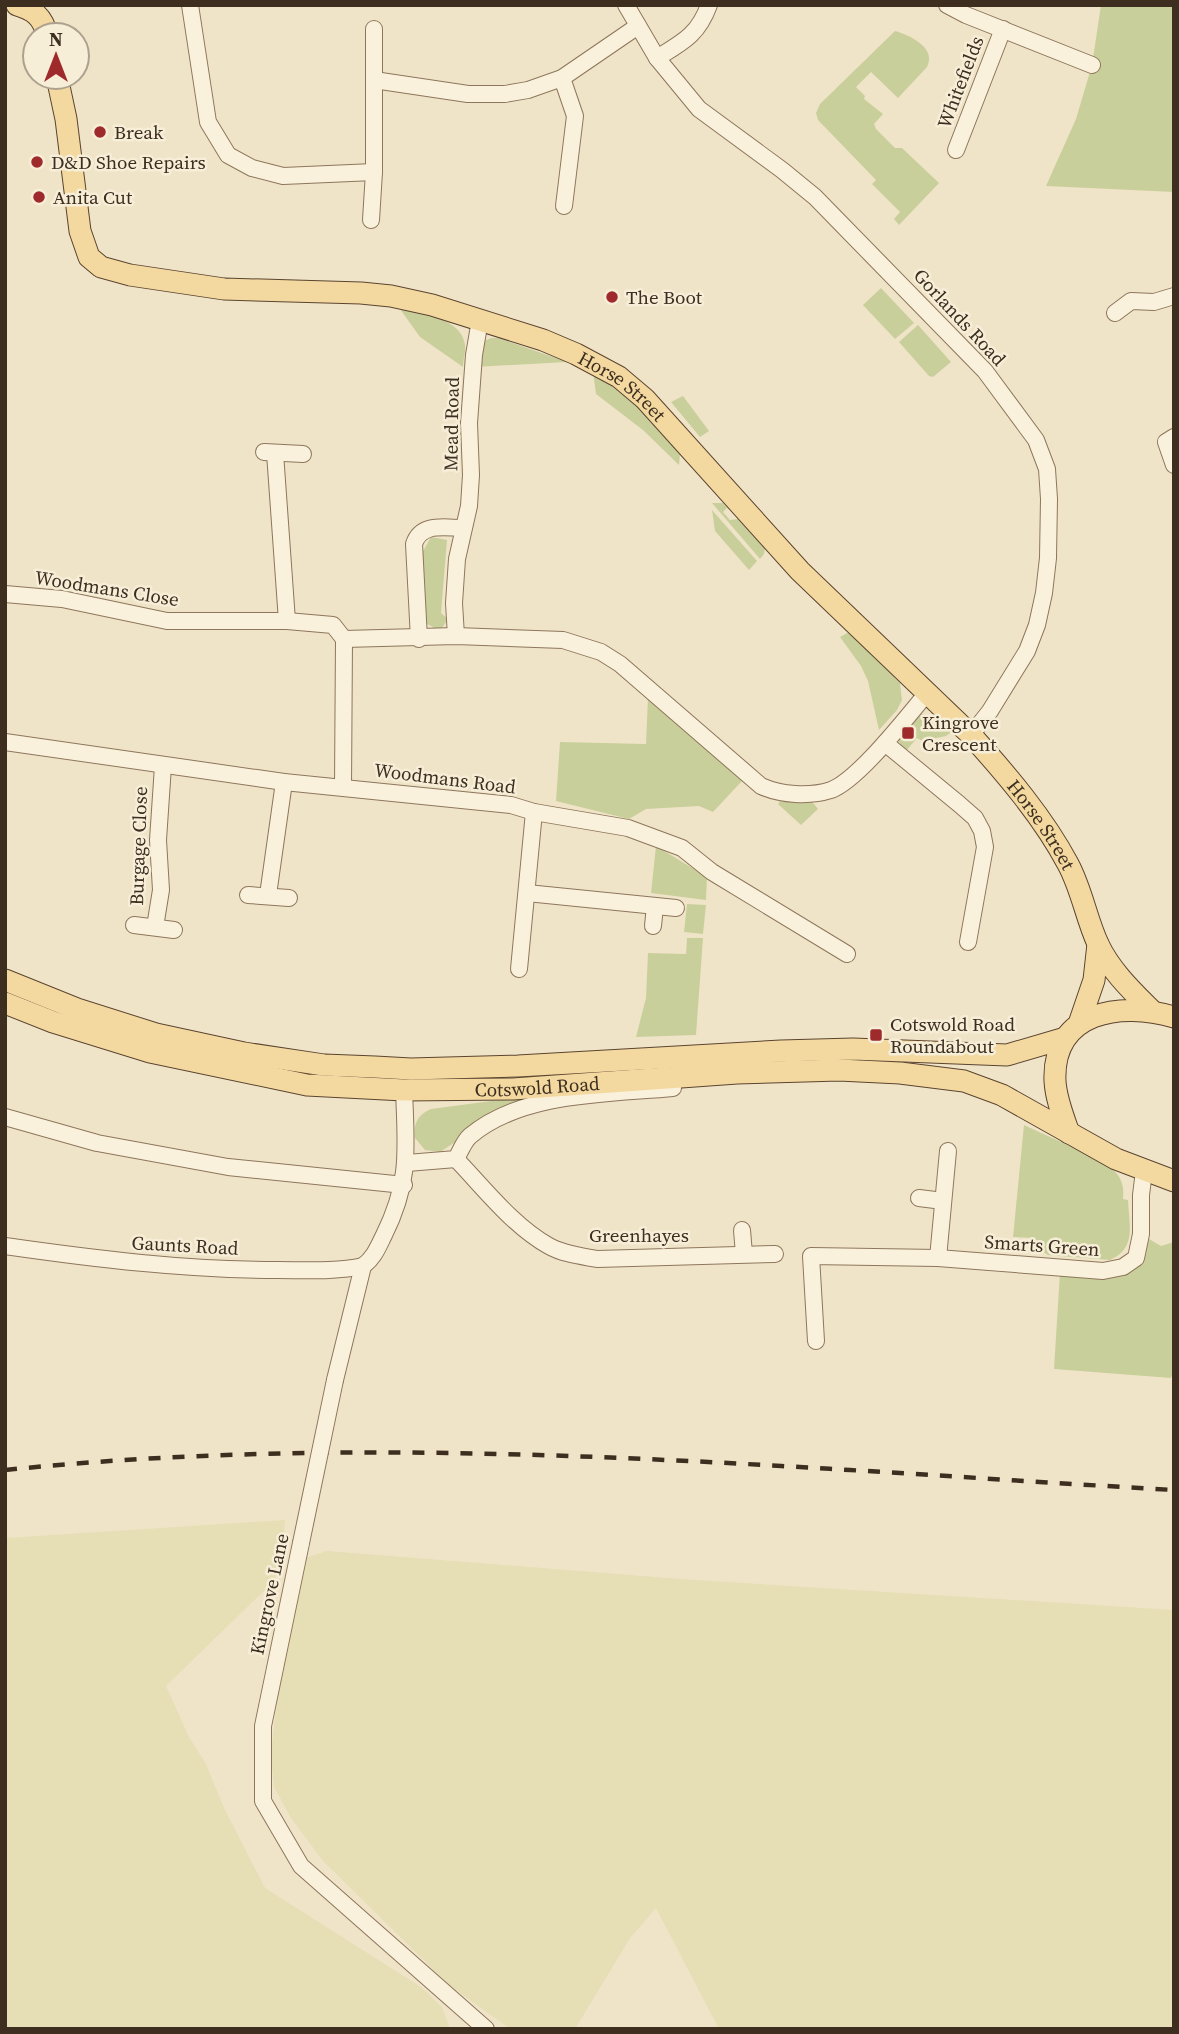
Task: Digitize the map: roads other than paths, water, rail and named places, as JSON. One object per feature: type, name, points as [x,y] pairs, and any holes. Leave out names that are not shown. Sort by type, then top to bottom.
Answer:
[{"type":"main road","points":[[27,7],[42,21]]},
{"type":"main road","name":"Horse Street","points":[[60,91],[80,231],[89,257],[101,267],[130,275],[223,289],[390,296],[432,305],[480,320],[576,354],[619,377],[645,399],[800,571],[971,735],[992,759],[1058,847],[1082,895],[1098,944],[1124,983],[1152,1010]]},
{"type":"main road","name":"Horse Street","points":[[1080,1021],[1094,980],[1098,944]]},
{"type":"main road","name":"Cotswold Road","points":[[5,980],[77,1009],[156,1034],[244,1053],[324,1065],[411,1069],[518,1066],[841,1049],[1007,1055],[1065,1038]]},
{"type":"main road","name":"Cotswold Road","points":[[5,1003],[53,1022],[176,1058],[307,1084],[404,1090],[513,1089],[737,1073],[839,1070],[900,1073],[964,1082],[1002,1096],[1116,1159],[1174,1181]]},
{"type":"main road","points":[[1069,1133],[1057,1101],[1057,1057],[1065,1038],[1080,1021],[1106,1012],[1128,1009],[1152,1010],[1174,1017]]},
{"type":"street","points":[[190,5],[208,122],[228,155],[252,168],[283,176],[374,172]]},
{"type":"street","name":"Gorlands Road","points":[[626,5],[657,58],[699,109],[815,197],[985,371],[1036,440],[1047,469],[1049,499],[1048,558],[1037,625],[1027,651],[990,711],[971,735]]},
{"type":"street","points":[[657,58],[690,37],[703,21],[709,5]]},
{"type":"street","points":[[947,5],[1092,65]]},
{"type":"street","points":[[374,80],[468,94],[505,94],[528,90],[562,78],[638,26]]},
{"type":"street","points":[[371,220],[374,172],[374,29]]},
{"type":"street","name":"Whitefields","points":[[956,150],[1003,29]]},
{"type":"street","points":[[562,78],[575,116],[564,206]]},
{"type":"street","points":[[1115,313],[1131,301],[1154,302],[1174,296]]},
{"type":"street","name":"Mead Road","points":[[456,636],[454,603],[457,559],[469,506],[474,355],[480,320]]},
{"type":"street","points":[[1174,437],[1166,442],[1174,465]]},
{"type":"street","points":[[287,621],[269,452],[303,454]]},
{"type":"street","points":[[419,639],[414,544],[416,536],[433,528],[464,528]]},
{"type":"street","name":"Woodmans Close","points":[[5,594],[62,599],[167,621],[287,621],[332,625],[344,639]]},
{"type":"street","points":[[343,787],[344,639],[456,636],[564,640],[601,652],[620,664],[761,786],[775,792],[813,793],[832,789],[885,743],[927,693]]},
{"type":"street","name":"Woodmans Road","points":[[5,741],[284,782],[511,805],[534,812],[628,828],[682,848],[712,872],[847,954]]},
{"type":"street","points":[[885,743],[975,818],[982,831],[985,847],[979,922],[968,942]]},
{"type":"street","name":"Burgage Close","points":[[155,927],[161,890],[158,840],[163,766]]},
{"type":"street","points":[[268,895],[284,782]]},
{"type":"street","points":[[519,969],[534,812]]},
{"type":"street","points":[[527,893],[676,908]]},
{"type":"street","points":[[248,894],[289,898]]},
{"type":"street","points":[[653,926],[655,906]]},
{"type":"street","points":[[134,925],[174,930]]},
{"type":"street","name":"Cotswold Road","points":[[456,1159],[468,1137],[501,1116],[555,1099],[673,1088]]},
{"type":"street","name":"Kingrove Lane","points":[[404,1090],[407,1163],[404,1185],[372,1259],[363,1266],[335,1380],[263,1726],[263,1801],[301,1866],[486,2029]]},
{"type":"street","points":[[5,1117],[97,1143],[228,1167],[404,1185]]},
{"type":"street","points":[[938,1258],[948,1151]]},
{"type":"street","points":[[407,1163],[456,1159]]},
{"type":"street","name":"Greenhayes","points":[[456,1159],[524,1229],[550,1247],[597,1259],[775,1254]]},
{"type":"street","name":"Smarts Green","points":[[816,1341],[811,1256],[938,1258],[1103,1271],[1124,1267],[1136,1258],[1141,1234],[1144,1171]]},
{"type":"street","points":[[919,1198],[943,1200]]},
{"type":"street","points":[[742,1230],[744,1254]]},
{"type":"street","name":"Gaunts Road","points":[[5,1246],[119,1262],[239,1269],[343,1270],[363,1266]]},
{"type":"railway","points":[[5,1470],[151,1458],[297,1453],[443,1453],[736,1463],[1174,1490]]},
{"type":"place","name":"Break","points":[[100,132]]},
{"type":"place","name":"D&D Shoe Repairs","points":[[37,162]]},
{"type":"place","name":"Anita Cut","points":[[39,197]]},
{"type":"place","name":"The Boot","points":[[612,297]]},
{"type":"place","name":"Kingrove Crescent","points":[[908,733]]},
{"type":"place","name":"Cotswold Road Roundabout","points":[[876,1035]]}]
